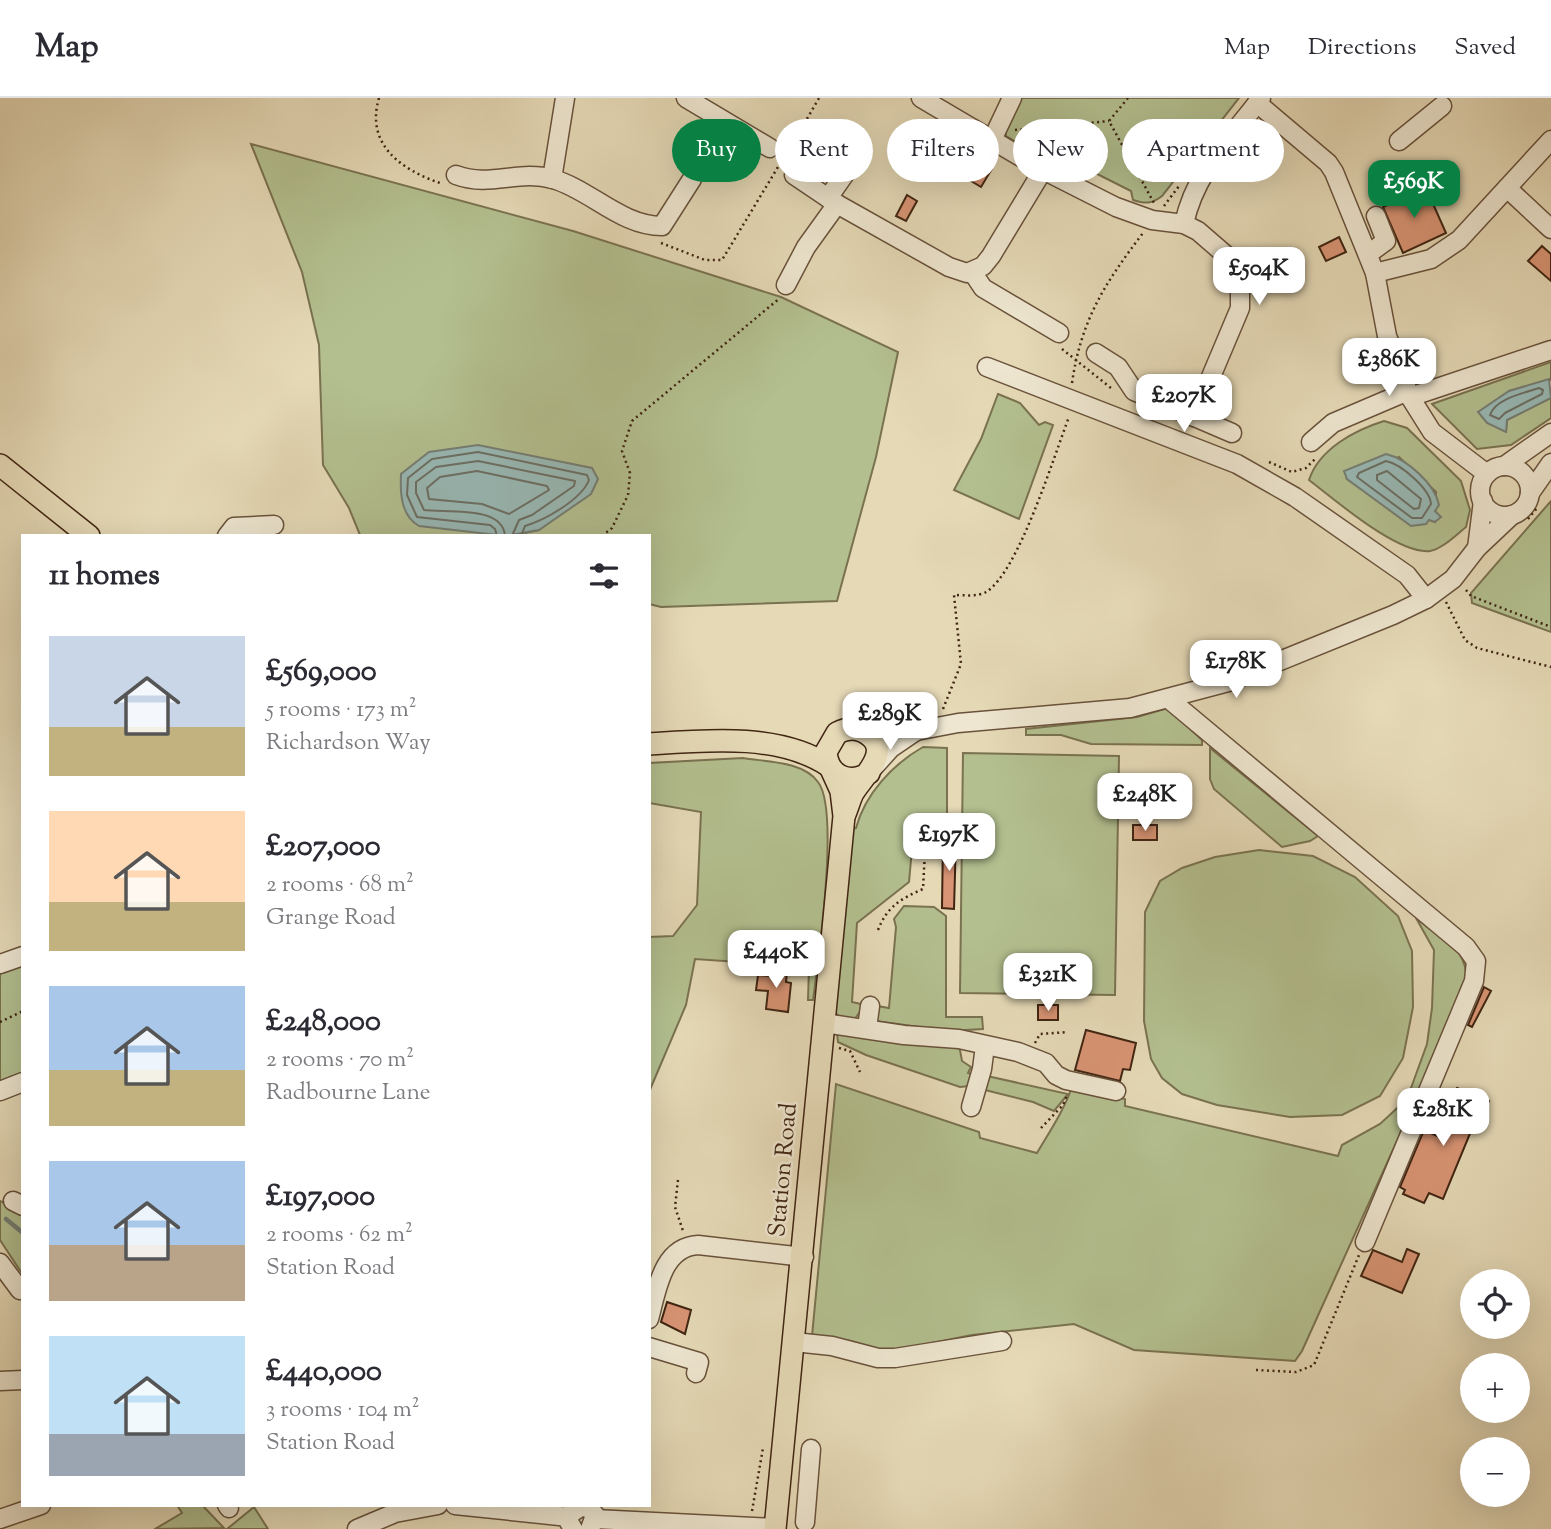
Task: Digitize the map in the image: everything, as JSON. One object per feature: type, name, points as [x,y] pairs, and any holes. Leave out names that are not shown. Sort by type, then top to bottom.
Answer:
[{"type":"main road","points":[[0,465],[86,534]]},
{"type":"main road","points":[[651,744],[721,741],[789,749],[818,759],[837,775],[853,779],[871,770],[877,752],[870,737],[863,731],[850,729],[789,749]]},
{"type":"main road","points":[[830,767],[826,752],[837,733]]},
{"type":"main road","name":"Station Road","points":[[775,1529],[804,1257],[821,1046],[844,816],[841,791],[830,767]]},
{"type":"main road","name":"Station Road","points":[[844,816],[853,793],[871,770]]},
{"type":"street","points":[[552,178],[565,98]]},
{"type":"street","points":[[686,98],[770,148]]},
{"type":"street","points":[[921,98],[962,119]]},
{"type":"street","points":[[999,125],[1012,98]]},
{"type":"street","points":[[1184,223],[1193,191],[1205,167],[1259,100],[1328,163],[1375,273],[1384,326],[1409,394],[1432,432],[1487,474]]},
{"type":"street","points":[[1399,141],[1443,106]]},
{"type":"street","points":[[1375,273],[1431,259],[1460,240],[1551,140]]},
{"type":"street","points":[[456,176],[475,182],[529,175],[552,178],[586,191],[618,212],[648,226],[662,226],[690,182]]},
{"type":"street","points":[[804,182],[832,201],[949,267],[973,273],[983,288],[1059,333]]},
{"type":"street","points":[[786,285],[842,182]]},
{"type":"street","points":[[973,273],[991,256],[1036,182]]},
{"type":"street","points":[[1067,182],[1116,207],[1184,223],[1199,231],[1228,257],[1240,282],[1240,308],[1194,418]]},
{"type":"street","points":[[1507,188],[1551,229]]},
{"type":"street","points":[[1368,254],[1386,241],[1376,216]]},
{"type":"street","points":[[1311,442],[1333,423],[1409,394],[1551,350]]},
{"type":"street","points":[[1096,353],[1118,367],[1134,391],[1223,430]]},
{"type":"street","points":[[987,367],[1237,464],[1294,497],[1432,595]]},
{"type":"street","points":[[1477,548],[1483,501],[1480,487],[1487,474],[1504,466],[1551,433]]},
{"type":"street","points":[[863,731],[916,731],[939,725],[1130,708],[1170,700],[1228,682],[1432,595],[1453,579],[1477,548],[1512,515],[1525,507],[1530,493],[1551,463]]},
{"type":"street","points":[[1504,466],[1512,467],[1526,477],[1530,493]]},
{"type":"street","points":[[1483,501],[1498,515],[1512,515]]},
{"type":"street","points":[[229,534],[234,527],[274,525]]},
{"type":"street","points":[[1170,700],[1465,947],[1476,961],[1474,981],[1364,1242]]},
{"type":"street","points":[[871,770],[891,748],[916,731]]},
{"type":"street","points":[[0,964],[21,957]]},
{"type":"street","points":[[867,1028],[870,1006]]},
{"type":"street","points":[[824,1023],[904,1035],[959,1039],[1029,1056],[1046,1063],[1056,1075],[1116,1091]]},
{"type":"street","points":[[971,1107],[982,1069],[985,1046]]},
{"type":"street","points":[[0,1091],[21,1083]]},
{"type":"street","points":[[651,1311],[661,1278],[672,1255],[687,1246],[804,1257]]},
{"type":"street","points":[[0,1263],[20,1290]]},
{"type":"street","points":[[794,1342],[832,1346],[878,1358],[895,1358],[1002,1341]]},
{"type":"street","points":[[651,1348],[699,1362],[696,1373]]},
{"type":"street","points":[[0,1381],[21,1380]]},
{"type":"street","points":[[782,1464],[810,1457],[804,1522]]},
{"type":"street","points":[[0,1519],[35,1507]]},
{"type":"street","points":[[357,1529],[423,1507]]},
{"type":"street","points":[[482,1507],[577,1514],[593,1512],[593,1524],[775,1529]]},
{"type":"path","points":[[999,134],[1110,121],[1128,98]]},
{"type":"path","points":[[1074,361],[1077,347],[1106,282],[1156,216],[1110,121]]},
{"type":"path","points":[[604,534],[612,528],[628,495],[630,474],[622,451],[632,421],[780,298],[786,285]]},
{"type":"path","points":[[939,725],[961,664],[954,595],[984,594],[1000,581],[1023,536],[1070,413]]},
{"type":"path","points":[[1453,579],[1471,596],[1551,627]]},
{"type":"path","points":[[1432,595],[1452,611],[1465,640],[1477,649],[1551,667]]},
{"type":"path","points":[[878,930],[885,912],[904,897],[923,889],[925,851]]},
{"type":"path","points":[[0,1022],[21,1012]]},
{"type":"path","points":[[1029,1056],[1040,1034],[1068,1032]]},
{"type":"path","points":[[821,1046],[849,1051],[860,1072]]},
{"type":"path","points":[[1041,1128],[1063,1105],[1072,1081]]},
{"type":"path","points":[[678,1180],[675,1207],[687,1246]]},
{"type":"path","points":[[1256,1370],[1296,1372],[1314,1365],[1364,1242]]},
{"type":"green space","points":[[1020,98],[1239,98],[1222,119],[1122,119],[1122,182],[1173,182],[1162,196],[1145,203],[1133,200],[1131,191],[1108,179],[1108,119],[1013,119],[1013,140],[1006,136],[1005,129]]},
{"type":"green space","points":[[251,144],[573,231],[781,297],[898,352],[876,457],[837,601],[661,607],[651,604],[651,534],[520,534],[539,530],[477,530],[500,534],[360,534],[349,508],[323,465],[319,345],[302,272]]},
{"type":"green space","points":[[1551,362],[1551,380],[1509,391],[1506,432],[1507,420],[1551,398],[1551,418],[1511,445],[1477,449],[1432,404]]},
{"type":"green space","points":[[998,394],[1020,403],[1039,425],[1045,422],[1053,425],[1019,519],[954,490],[981,439]]},
{"type":"green space","points":[[1384,421],[1407,428],[1461,481],[1470,510],[1466,527],[1439,548],[1430,551],[1417,550],[1401,544],[1367,524],[1309,480],[1329,450],[1350,435]],"holes":[[[1399,457],[1436,492],[1435,522],[1378,500],[1347,479]]]},
{"type":"green space","points":[[1551,501],[1551,632],[1472,603],[1471,593]]},
{"type":"green space","points":[[1168,708],[1202,740],[1202,745],[1091,744],[1061,735],[1026,735],[1026,729],[1137,717]]},
{"type":"green space","points":[[923,747],[947,748],[947,830],[941,831],[941,837],[913,838],[909,882],[857,923],[852,1002],[865,1005],[854,1020],[840,1017],[833,1011],[849,829],[856,828],[866,803],[891,771]]},
{"type":"green space","points":[[1210,748],[1318,836],[1310,841],[1282,847],[1214,789],[1210,779]]},
{"type":"green space","points":[[963,753],[1119,756],[1115,995],[960,993]]},
{"type":"green space","points":[[743,758],[794,766],[803,770],[818,782],[824,798],[827,853],[823,921],[813,1000],[808,1000],[809,967],[695,959],[686,1005],[651,1087],[651,937],[673,936],[697,905],[701,812],[651,803],[651,763]]},
{"type":"green space","points":[[1259,850],[1313,856],[1355,877],[1398,916],[1412,951],[1413,1007],[1403,1058],[1380,1096],[1342,1115],[1290,1117],[1217,1105],[1182,1094],[1162,1078],[1151,1059],[1144,1021],[1145,912],[1160,881],[1182,868],[1215,857]]},
{"type":"green space","points":[[904,906],[934,907],[946,916],[946,1017],[982,1017],[983,1029],[948,1031],[876,1021],[877,1006],[889,1008],[896,927],[894,919]]},
{"type":"green space","points":[[1416,918],[1459,953],[1466,972],[1467,986],[1302,1351],[1295,1361],[1134,1350],[1074,1324],[972,1335],[887,1352],[851,1341],[812,1336],[836,1084],[979,1132],[980,1138],[1037,1153],[1072,1087],[1125,1099],[1125,1106],[1338,1156],[1342,1145],[1380,1124],[1407,1099],[1427,1044],[1432,1008],[1434,950]]},
{"type":"green space","points":[[21,965],[21,1074],[0,1081],[0,973]]},
{"type":"green space","points":[[837,1033],[959,1045],[962,1061],[971,1067],[968,1073],[974,1075],[969,1086],[960,1087],[866,1055],[838,1042]]},
{"type":"green space","points":[[987,1076],[1068,1094],[1054,1111],[1033,1102],[985,1090]]},
{"type":"green space","points":[[0,1201],[21,1211],[21,1272],[0,1240]]},
{"type":"green space","points":[[178,1507],[204,1507],[224,1528],[155,1529],[182,1513]]},
{"type":"green space","points":[[254,1507],[268,1529],[227,1529]]},
{"type":"water","points":[[1549,379],[1551,398],[1507,420],[1506,432],[1487,423],[1478,412],[1509,391]]},
{"type":"water","points":[[478,445],[592,468],[598,479],[591,494],[539,530],[517,534],[489,534],[419,526],[405,510],[401,474],[429,452]]},
{"type":"water","points":[[1386,454],[1411,467],[1432,489],[1439,505],[1435,511],[1441,517],[1435,522],[1429,520],[1426,524],[1411,526],[1347,479],[1344,471]]},
{"type":"building","points":[[1426,188],[1446,233],[1403,253],[1383,207]]},
{"type":"building","points":[[907,195],[917,201],[906,221],[896,216]]},
{"type":"building","points":[[1339,237],[1346,252],[1326,261],[1319,247]]},
{"type":"building","points":[[1542,246],[1551,254],[1551,281],[1528,261]]},
{"type":"building","points":[[1133,825],[1157,825],[1157,840],[1133,840]]},
{"type":"building","points":[[943,838],[956,838],[954,909],[942,908]]},
{"type":"building","points":[[769,970],[787,972],[786,982],[791,983],[788,1012],[766,1009],[768,991],[756,990],[758,975],[769,976]]},
{"type":"building","points":[[1484,987],[1491,991],[1472,1027],[1468,1025]]},
{"type":"building","points":[[1038,1005],[1058,1005],[1058,1020],[1038,1020]]},
{"type":"building","points":[[1086,1030],[1136,1043],[1130,1070],[1123,1069],[1120,1081],[1075,1070]]},
{"type":"building","points":[[1457,1088],[1489,1101],[1476,1133],[1471,1131],[1443,1199],[1429,1193],[1424,1203],[1403,1194],[1405,1190],[1400,1187],[1424,1130],[1437,1136]]},
{"type":"building","points":[[1407,1249],[1419,1254],[1402,1293],[1361,1276],[1373,1250],[1402,1262]]},
{"type":"building","points":[[667,1302],[691,1310],[685,1334],[661,1322]]},
{"type":"waterway","points":[[6,1219],[21,1231]]}]
